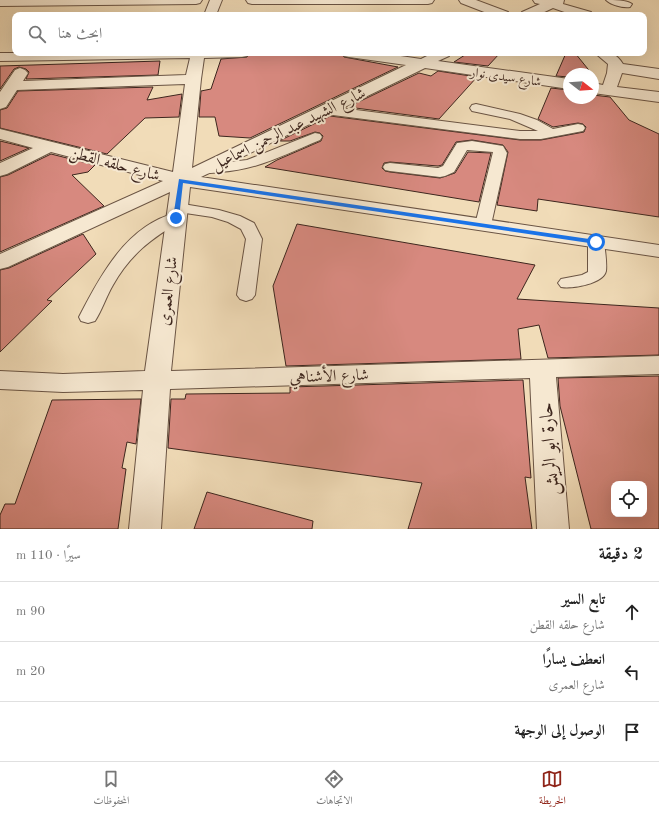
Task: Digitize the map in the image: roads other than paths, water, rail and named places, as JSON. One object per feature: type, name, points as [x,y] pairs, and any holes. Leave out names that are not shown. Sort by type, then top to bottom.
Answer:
[{"type":"street","points":[[144,12],[150,0]]},
{"type":"street","points":[[2,2],[196,0]]},
{"type":"street","points":[[211,12],[216,0]]},
{"type":"street","points":[[252,0],[428,0]]},
{"type":"street","points":[[465,0],[496,12]]},
{"type":"street","points":[[539,0],[556,2],[579,12]]},
{"type":"street","points":[[612,0],[626,4]]},
{"type":"street","points":[[534,12],[556,2]]},
{"type":"street","points":[[0,57],[76,56]]},
{"type":"street","name":"شارع العمرى","points":[[145,529],[157,380],[176,213],[197,56]]},
{"type":"street","name":"شارع سيدى نوار","points":[[369,56],[563,83]]},
{"type":"street","name":"شارع الشهيد عبد الرحمن اسماعيل","points":[[0,262],[181,180],[438,56]]},
{"type":"street","points":[[607,56],[614,60],[617,64],[617,68]]},
{"type":"street","points":[[0,104],[7,88],[30,57]]},
{"type":"street","points":[[617,68],[659,74]]},
{"type":"street","points":[[600,89],[617,68]]},
{"type":"street","points":[[7,88],[193,79]]},
{"type":"street","points":[[600,89],[659,97]]},
{"type":"street","name":"شارع حلقه القطن","points":[[0,134],[181,180],[659,251]]},
{"type":"street","points":[[0,170],[50,146]]},
{"type":"street","name":"شارع الأشناهي","points":[[0,380],[63,383],[659,365]]},
{"type":"street","name":"حارة ابو الريش","points":[[542,368],[554,529]]},
{"type":"lane","points":[[476,108],[522,117],[551,133]]},
{"type":"lane","points":[[325,110],[531,136],[578,128]]},
{"type":"lane","points":[[204,169],[250,164],[316,137]]},
{"type":"lane","points":[[390,167],[440,173],[449,169],[462,146],[472,144],[498,149],[500,153],[483,225]]},
{"type":"lane","points":[[88,317],[102,288],[122,258],[139,239],[176,213],[214,213],[234,219],[248,226],[254,239],[246,294]]},
{"type":"lane","points":[[567,283],[595,276],[597,271],[596,242]]}]
